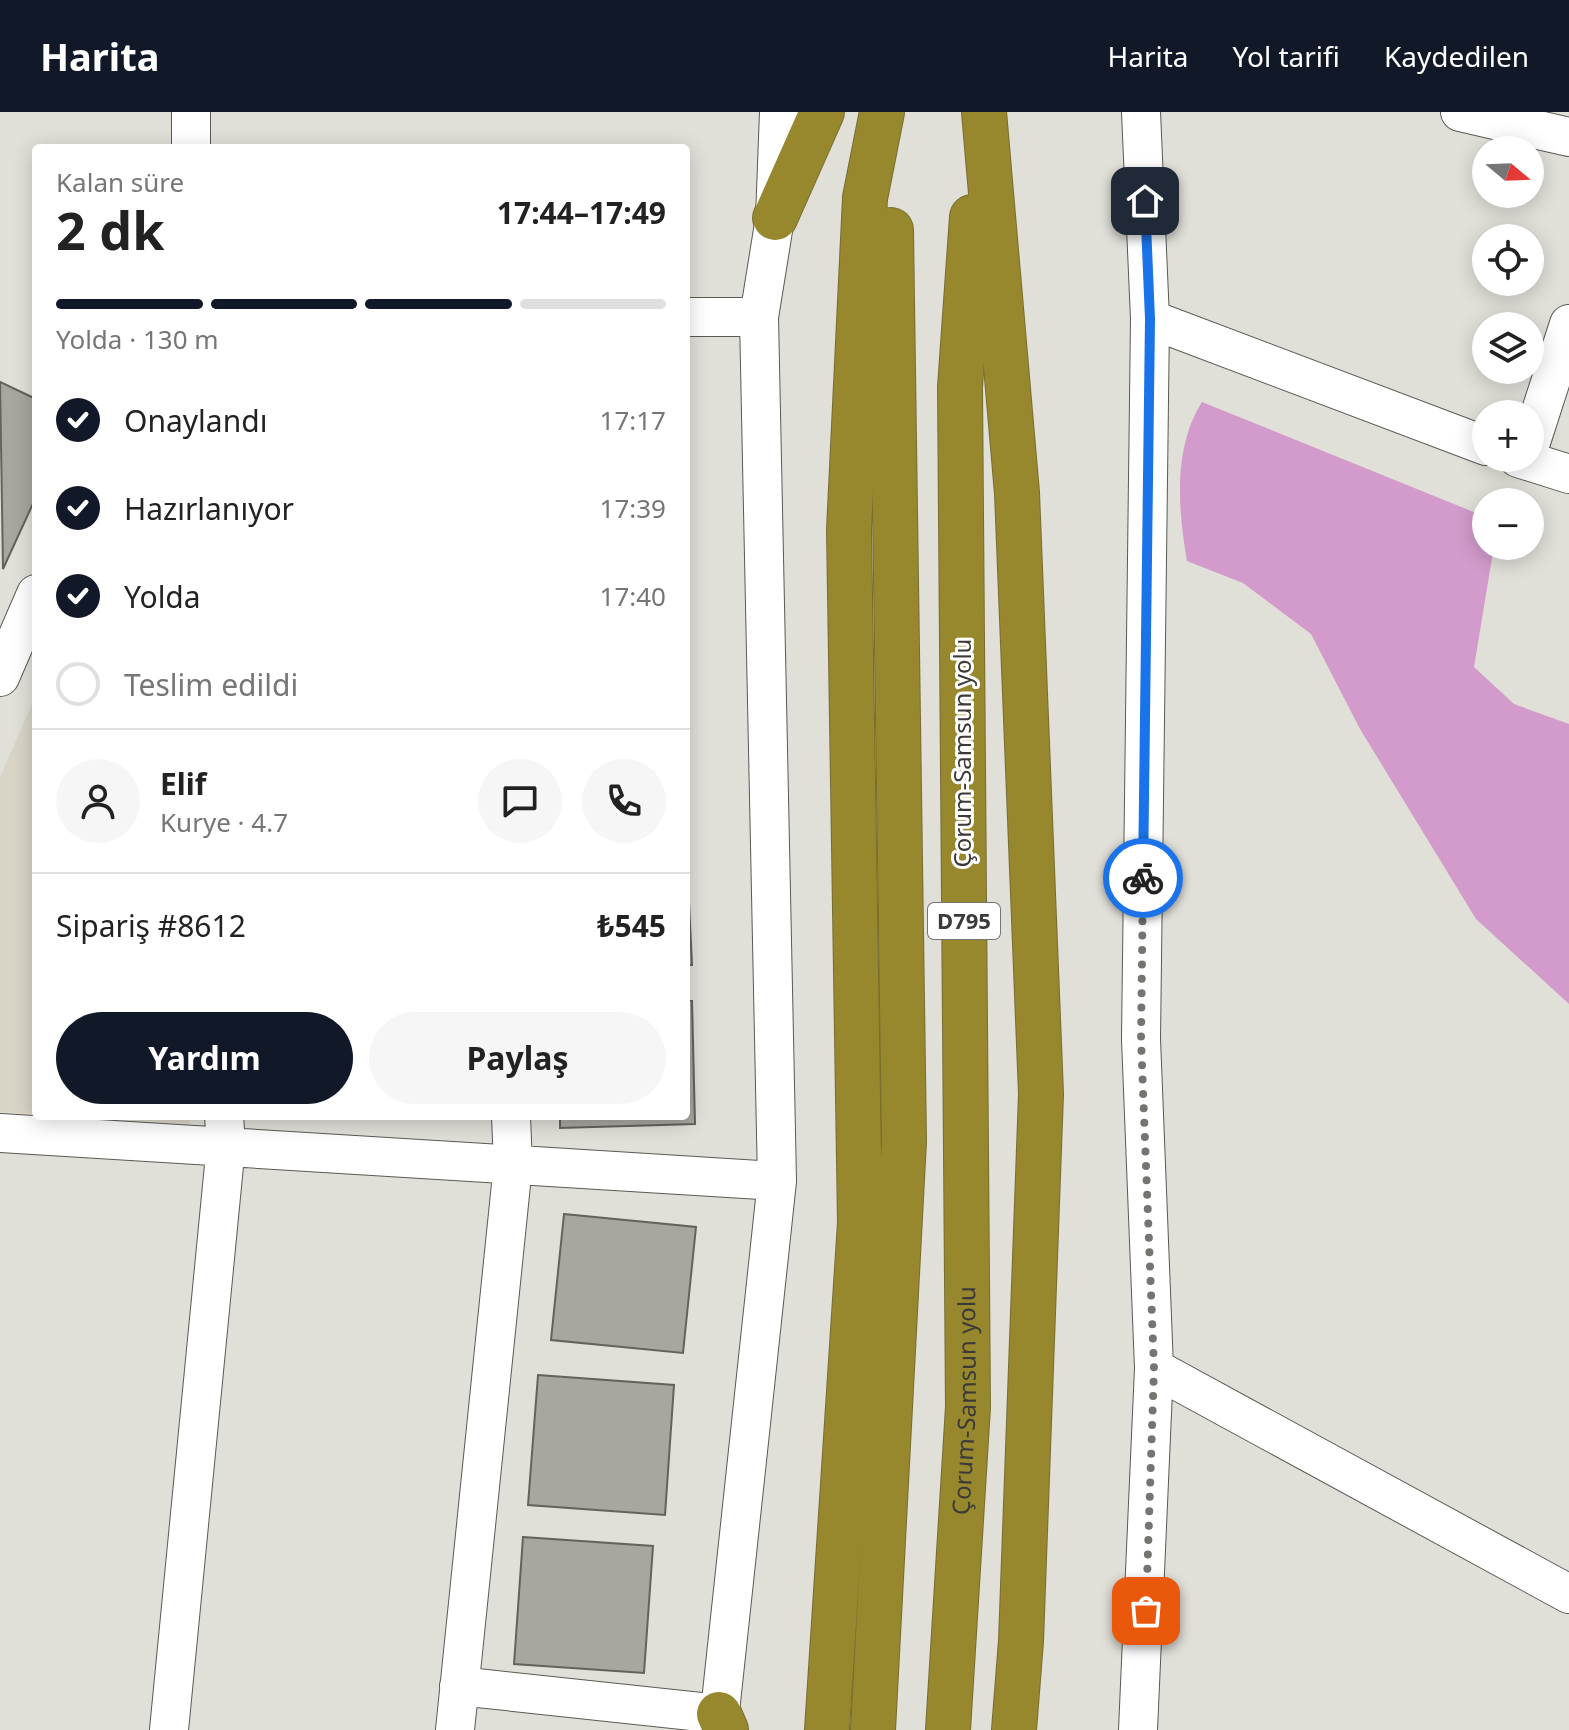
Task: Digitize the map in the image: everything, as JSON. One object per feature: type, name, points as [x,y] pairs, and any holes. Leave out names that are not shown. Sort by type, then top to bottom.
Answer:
[{"type":"highway","points":[[775,218],[822,112]]},
{"type":"highway","points":[[827,1730],[860,1223],[849,530],[865,198],[882,112]]},
{"type":"highway","points":[[873,1730],[904,1141],[890,112]]},
{"type":"highway","points":[[982,112],[1017,493],[1041,1094],[1021,1641],[1014,1730]]},
{"type":"highway","name":"Çorum-Samsun yolu","points":[[948,1730],[968,1407],[960,387],[982,112]]},
{"type":"street","points":[[191,112],[191,144]]},
{"type":"street","points":[[459,1686],[721,1725],[777,1181],[759,317],[775,218],[779,112]]},
{"type":"street","points":[[1138,1730],[1154,1368],[1141,1039],[1150,319],[1141,112]]},
{"type":"street","points":[[1460,112],[1569,137]]},
{"type":"street","points":[[690,317],[759,317]]},
{"type":"street","points":[[1150,319],[1472,441]]},
{"type":"street","points":[[1543,400],[1569,324]]},
{"type":"street","points":[[1544,463],[1569,474]]},
{"type":"street","points":[[0,677],[32,603]]},
{"type":"street","points":[[455,1730],[513,1165],[511,1120]]},
{"type":"street","points":[[0,1133],[225,1130],[513,1165],[777,1181]]},
{"type":"street","points":[[169,1730],[225,1130]]},
{"type":"street","points":[[1154,1368],[1569,1594]]},
{"type":"shaded area","points":[[1202,402],[1472,511],[1472,560],[1492,560],[1474,667],[1514,704],[1569,724],[1569,1004],[1476,919],[1360,729],[1311,634],[1243,583],[1187,561],[1181,521],[1180,479],[1186,439]]},
{"type":"shaded area","points":[[32,704],[32,1114],[0,1112],[0,777]]},
{"type":"shaded area","points":[[130,1120],[190,1120],[190,1124]]},
{"type":"building","points":[[0,382],[32,397],[32,506],[3,569]]},
{"type":"building","points":[[690,923],[692,965],[690,965]]},
{"type":"building","points":[[692,1001],[695,1124],[560,1128],[560,1120],[690,1120]]},
{"type":"building","points":[[564,1214],[696,1227],[683,1353],[551,1340]]},
{"type":"building","points":[[538,1375],[674,1385],[665,1515],[528,1505]]},
{"type":"building","points":[[523,1537],[653,1546],[644,1673],[514,1664]]},
{"type":"way so far","points":[[1143,878],[1141,1039],[1154,1368],[1146,1611]]},
{"type":"route","points":[[1143,878],[1150,319],[1145,201]]}]
